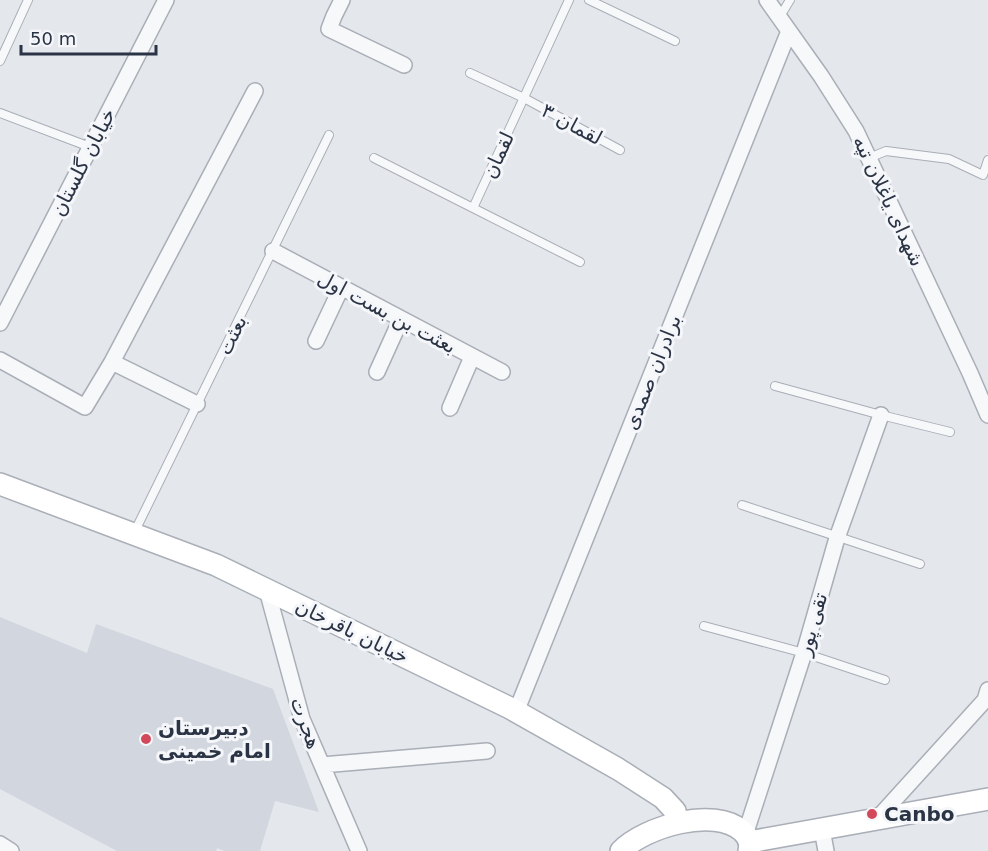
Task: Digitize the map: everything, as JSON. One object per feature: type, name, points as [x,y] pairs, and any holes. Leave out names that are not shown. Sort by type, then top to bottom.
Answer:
[{"type":"main road","name":"خیابان باقرخان","points":[[0,484],[216,565],[516,712],[618,769],[663,798],[675,811],[677,823]]},
{"type":"main road","points":[[621,851],[627,845],[658,828],[696,820],[713,820],[740,828],[748,842],[988,799]]},
{"type":"street","name":"خیابان گلستان","points":[[0,323],[166,0]]},
{"type":"street","points":[[342,0],[329,29],[404,65]]},
{"type":"street","name":"شهدای یاغلان تپه","points":[[767,0],[821,76],[856,131],[988,415]]},
{"type":"street","name":"برادران صمدی","points":[[516,712],[789,31]]},
{"type":"street","points":[[0,360],[84,407],[112,362],[255,92]]},
{"type":"street","name":"بعثت بن بست اول","points":[[273,251],[502,372]]},
{"type":"street","points":[[316,341],[341,288]]},
{"type":"street","points":[[377,372],[401,320]]},
{"type":"street","points":[[450,408],[472,357]]},
{"type":"street","points":[[112,362],[197,404]]},
{"type":"street","name":"تقی پور","points":[[748,842],[837,538],[881,415]]},
{"type":"street","name":"هجرت","points":[[267,590],[302,720],[359,851]]},
{"type":"street","points":[[877,819],[985,700],[988,690]]},
{"type":"street","points":[[322,765],[487,751]]},
{"type":"street","points":[[822,828],[826,851]]},
{"type":"street","points":[[0,844],[11,851]]},
{"type":"lane","points":[[0,61],[28,0]]},
{"type":"lane","name":"لقمان","points":[[473,208],[569,0]]},
{"type":"lane","points":[[589,0],[675,41]]},
{"type":"lane","points":[[779,18],[790,0]]},
{"type":"lane","name":"لقمان ۳","points":[[470,73],[524,98],[620,150]]},
{"type":"lane","points":[[0,113],[90,147]]},
{"type":"lane","name":"بعثت","points":[[133,534],[329,135]]},
{"type":"lane","points":[[869,158],[886,151],[950,159],[983,175],[988,160]]},
{"type":"lane","points":[[374,158],[580,262]]},
{"type":"lane","points":[[775,386],[950,432]]},
{"type":"lane","points":[[742,505],[920,564]]},
{"type":"lane","points":[[704,626],[804,653],[885,680]]},
{"type":"shaded area","name":"دبیرستان امام خمینی","points":[[0,617],[87,653],[96,624],[273,689],[319,812],[275,801],[260,851],[225,851],[217,848],[216,851],[117,851],[0,789]]},
{"type":"place","name":"دبیرستان امام خمینی","points":[[146,739]]},
{"type":"place","name":"Canbo","points":[[872,814]]}]
